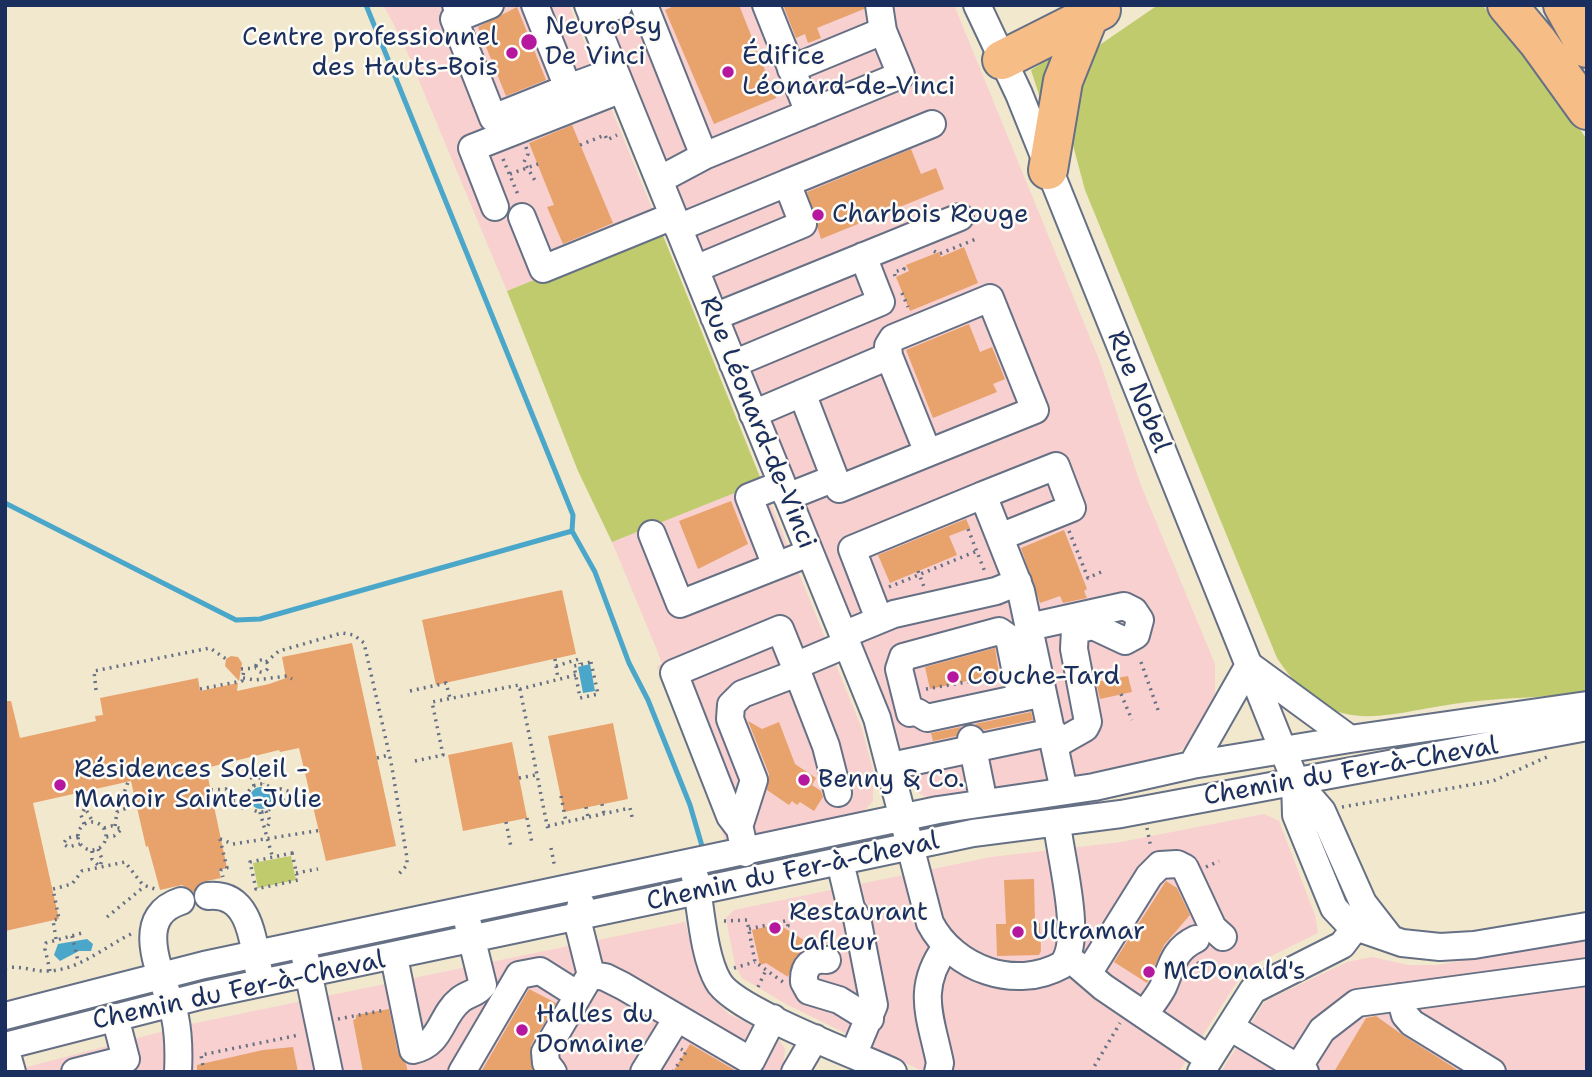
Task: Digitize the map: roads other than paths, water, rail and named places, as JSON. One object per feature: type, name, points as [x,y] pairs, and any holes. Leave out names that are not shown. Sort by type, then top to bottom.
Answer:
[{"type":"highway","points":[[990,34],[1051,5]]},
{"type":"highway","points":[[1507,5],[1538,42],[1587,110]]},
{"type":"highway","points":[[1563,5],[1587,48]]},
{"type":"highway","points":[[990,34],[1099,11]]},
{"type":"highway","points":[[1048,170],[1063,81],[1099,11]]},
{"type":"street","points":[[489,5],[458,11],[454,19],[493,118],[568,88],[618,80]]},
{"type":"street","points":[[535,5],[568,88]]},
{"type":"street","points":[[590,10],[620,5]]},
{"type":"street","points":[[644,5],[704,156]]},
{"type":"street","points":[[766,5],[809,113]]},
{"type":"street","name":"Rue Léonard-de-Vinci","points":[[590,10],[877,721],[912,846],[930,923],[946,947]]},
{"type":"street","points":[[659,180],[704,156],[901,75],[881,18],[792,69]]},
{"type":"street","name":"Rue Nobel","points":[[990,34],[1048,170],[1295,780],[1322,811],[1363,903],[1391,939]]},
{"type":"street","points":[[618,80],[472,148],[513,209],[544,269],[787,183],[932,124]]},
{"type":"street","points":[[695,270],[803,224],[787,183]]},
{"type":"street","points":[[714,317],[960,217]]},
{"type":"street","points":[[733,364],[881,302],[863,256]]},
{"type":"street","points":[[802,393],[839,489],[1035,410],[990,299],[893,338],[888,346],[889,356],[928,453]]},
{"type":"street","points":[[753,414],[889,356]]},
{"type":"street","points":[[879,619],[852,549],[1056,466],[1072,508],[1000,537]]},
{"type":"street","points":[[776,566],[749,497],[835,478]]},
{"type":"street","points":[[877,721],[913,712],[969,729],[1054,739],[1085,728],[1088,722],[1018,582],[983,495]]},
{"type":"street","points":[[652,534],[680,604],[809,552]]},
{"type":"street","points":[[738,827],[754,780],[730,719],[731,705],[742,694],[796,669],[879,619],[996,591],[1018,582]]},
{"type":"street","points":[[745,853],[738,827],[730,816],[674,673],[780,629],[826,747],[838,793]]},
{"type":"street","points":[[927,758],[899,669],[903,657],[999,631],[1009,638],[1054,739],[1064,791]]},
{"type":"street","points":[[1033,696],[1046,637]]},
{"type":"street","points":[[1192,765],[1249,665],[1350,739]]},
{"type":"street","points":[[891,766],[927,758],[969,729],[1033,696]]},
{"type":"street","name":"Chemin du Fer-à-Cheval","points":[[5,1016],[160,976],[903,818],[1064,791],[1192,765],[1587,705]]},
{"type":"street","name":"Chemin du Fer-à-Cheval","points":[[5,1046],[170,1003],[996,829],[1128,813],[1587,727]]},
{"type":"street","points":[[969,729],[984,803]]},
{"type":"street","name":"Rue Nobel","points":[[1295,780],[1296,816],[1321,878],[1338,913],[1355,928]]},
{"type":"street","points":[[1057,823],[1079,965],[1103,988],[1205,1065],[1246,998],[1261,984],[1342,945],[1355,928],[1414,945],[1454,947],[1587,926]]},
{"type":"street","points":[[840,862],[850,908],[857,918],[873,998],[870,1019],[854,1054]]},
{"type":"street","points":[[692,864],[719,984],[734,998],[773,1018],[893,1072]]},
{"type":"street","points":[[938,1072],[940,1063],[925,999],[936,964],[946,947],[989,973],[1003,976],[1079,965],[1149,876],[1160,865],[1177,864],[1185,868],[1209,932],[1181,975],[1136,1014]]},
{"type":"street","points":[[553,1072],[546,1063],[545,1052],[584,985],[577,909],[583,903],[633,889],[654,872]]},
{"type":"street","points":[[216,888],[221,896],[240,907],[248,920],[261,984]]},
{"type":"street","points":[[170,897],[153,932],[154,955],[190,1068]]},
{"type":"street","points":[[394,957],[413,1050],[421,1049],[434,1040],[458,1001],[478,992],[483,985],[464,912]]},
{"type":"street","points":[[1230,1027],[1301,1070],[1317,1037],[1357,1003],[1433,996],[1575,974],[1556,932]]},
{"type":"street","points":[[303,945],[329,1072]]},
{"type":"street","points":[[827,960],[814,960],[807,965],[803,977],[809,991],[839,1000],[870,1019]]},
{"type":"street","points":[[461,1072],[519,975],[540,971],[584,985],[611,980],[752,1066],[773,1018]]},
{"type":"street","points":[[1400,997],[1405,1015],[1412,1023],[1492,1072]]},
{"type":"street","points":[[75,1072],[133,1065],[115,1017]]},
{"type":"street","points":[[644,1072],[677,1018]]},
{"type":"street","points":[[795,1072],[815,1038]]},
{"type":"street","points":[[5,1046],[12,1072]]},
{"type":"water","points":[[590,664],[595,691],[583,693],[578,667]]},
{"type":"water","points":[[261,787],[269,790],[272,798],[269,806],[261,809],[253,806],[250,798],[253,790]]},
{"type":"water","points":[[87,939],[93,944],[91,951],[79,951],[60,961],[54,955],[58,944]]},
{"type":"waterway","points":[[5,503],[236,620],[260,619],[572,531],[573,515],[366,5]]},
{"type":"waterway","points":[[572,531],[595,572],[629,663],[648,700],[690,805],[702,846]]},
{"type":"place","name":"NeuroPsy De Vinci","points":[[529,42]]},
{"type":"place","name":"Centre professionnel des Hauts-Bois","points":[[512,53]]},
{"type":"place","name":"Édifice Léonard-de-Vinci","points":[[728,72]]},
{"type":"place","name":"Charbois Rouge","points":[[818,215]]},
{"type":"place","name":"Couche-Tard","points":[[953,677]]},
{"type":"place","name":"Benny & Co.","points":[[804,780]]},
{"type":"place","name":"Résidences Soleil - Manoir Sainte-Julie","points":[[60,785]]},
{"type":"place","name":"Restaurant Lafleur","points":[[775,928]]},
{"type":"place","name":"Ultramar","points":[[1018,932]]},
{"type":"place","name":"McDonald's","points":[[1149,972]]},
{"type":"place","name":"Halles du Domaine","points":[[522,1030]]}]
